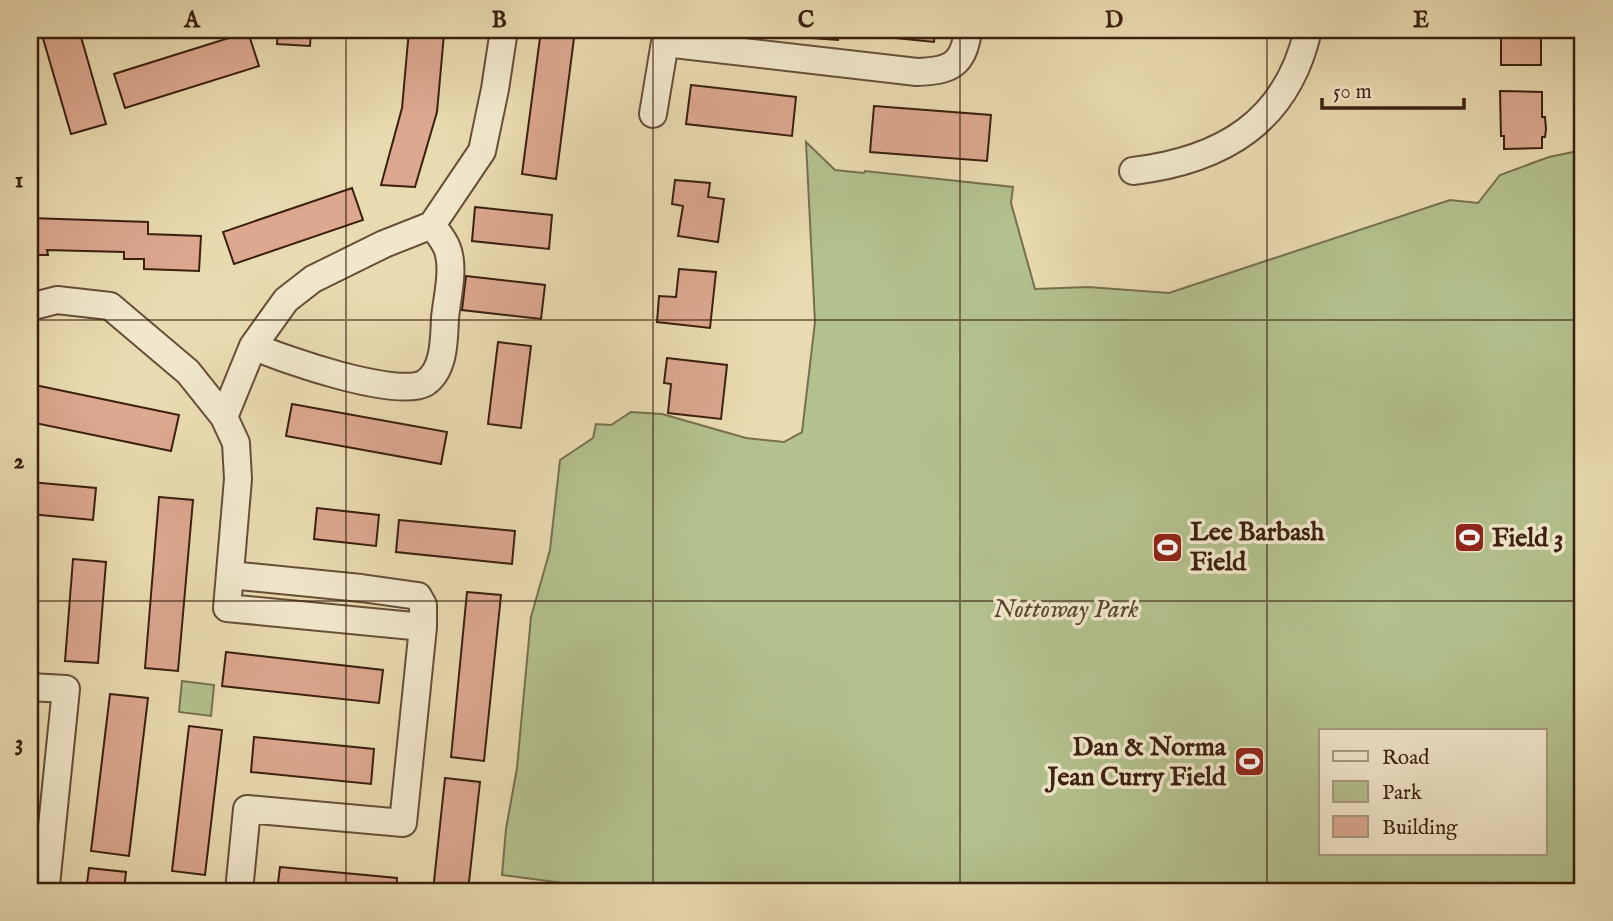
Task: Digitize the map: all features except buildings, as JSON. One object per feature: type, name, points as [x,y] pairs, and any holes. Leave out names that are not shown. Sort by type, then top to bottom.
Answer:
[{"type":"street","points":[[224,417],[253,346],[286,300],[313,279],[384,244],[432,225],[482,150],[504,30]]},
{"type":"street","points":[[653,114],[666,37],[768,42],[917,72],[948,68],[957,61],[966,45],[968,30]]},
{"type":"street","points":[[1133,171],[1186,162],[1214,151],[1242,135],[1284,92],[1304,47],[1308,30]]},
{"type":"street","points":[[253,346],[285,360],[382,384],[406,387],[425,383],[434,372],[442,354],[450,267],[447,248],[432,225]]},
{"type":"street","points":[[30,307],[57,300],[110,306],[188,372],[224,417],[236,443],[238,479],[227,608],[423,627],[403,823],[247,809],[239,891]]},
{"type":"street","points":[[30,687],[66,689],[41,886]]},
{"type":"green space","name":"Nottoway Park","points":[[806,142],[835,170],[1013,187],[1011,203],[1035,289],[1088,287],[1169,293],[1450,200],[1478,203],[1500,175],[1549,157],[1583,150],[1583,891],[624,891],[502,875],[506,829],[517,768],[531,617],[550,550],[560,460],[593,438],[596,424],[611,425],[631,412],[662,414],[746,438],[784,442],[802,432],[815,322]]},
{"type":"green space","points":[[182,681],[214,685],[211,716],[179,712]]},
{"type":"place","name":"Field 3","points":[[1469,538]]},
{"type":"place","name":"Lee Barbash Field","points":[[1167,547]]},
{"type":"place","name":"Dan & Norma Jean Curry Field","points":[[1249,762]]}]
